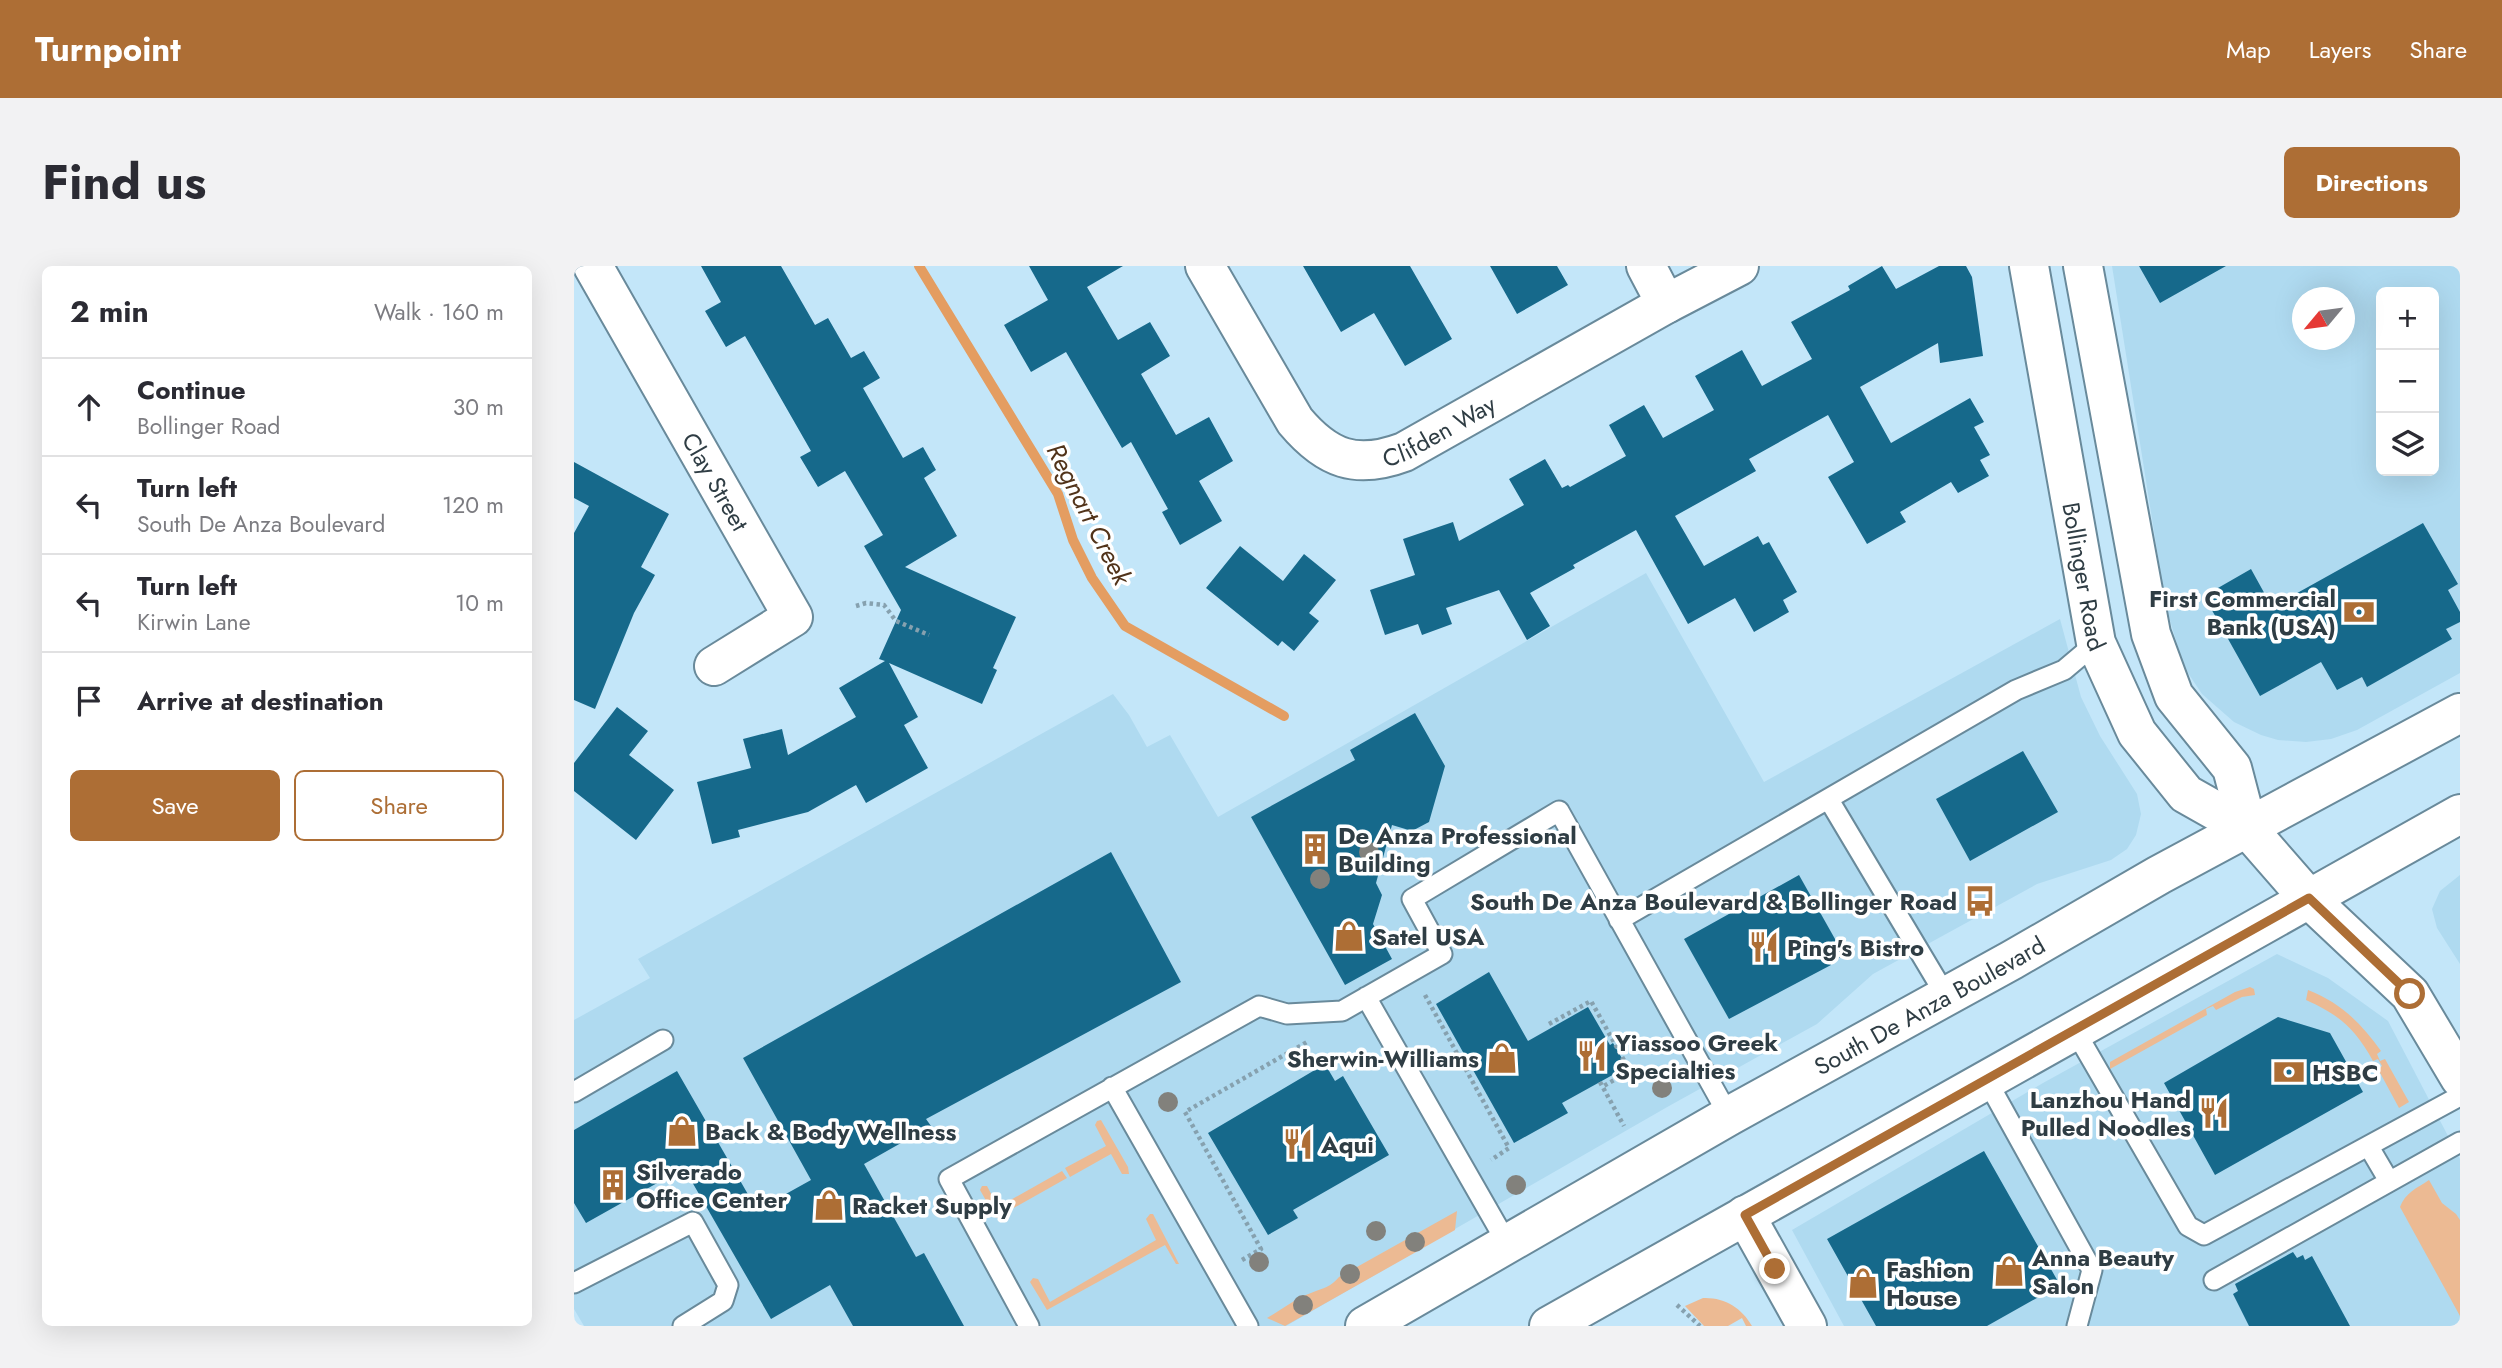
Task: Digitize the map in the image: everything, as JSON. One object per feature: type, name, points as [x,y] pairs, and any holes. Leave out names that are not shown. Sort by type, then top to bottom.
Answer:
[{"type":"main road","name":"Clay Street","points":[[593,266],[793,618],[714,666]]},
{"type":"main road","name":"Clifden Way","points":[[1205,266],[1295,421],[1309,438],[1325,450],[1346,459],[1365,461],[1382,460],[1404,452],[1666,304],[1739,266]]},
{"type":"main road","points":[[1646,266],[1666,304]]},
{"type":"main road","name":"Bollinger Road","points":[[2029,266],[2095,643],[2137,733],[2186,794],[2248,828],[2309,898],[2410,994],[2460,1078]]},
{"type":"main road","name":"Bollinger Road","points":[[2083,266],[2151,634],[2174,696],[2232,768],[2248,828]]},
{"type":"main road","name":"South De Anza Boulevard","points":[[1365,1326],[1729,1116],[2159,875],[2460,713]]},
{"type":"main road","points":[[1549,1326],[2460,814]]},
{"type":"main road","points":[[1745,1215],[1807,1326]]},
{"type":"lane","points":[[1619,920],[2016,690],[2064,670],[2095,643]]},
{"type":"lane","points":[[1829,800],[1946,996]]},
{"type":"lane","points":[[1029,1326],[949,1179],[1259,1006],[1287,1014],[1342,1011],[1442,954],[1412,898],[1559,811],[1729,1116]]},
{"type":"lane","points":[[1366,998],[1508,1245]]},
{"type":"lane","points":[[2074,1029],[2188,1226],[2204,1235],[2460,1096]]},
{"type":"lane","points":[[574,1092],[663,1040]]},
{"type":"lane","points":[[1986,1079],[2092,1270],[2077,1326]]},
{"type":"lane","points":[[1112,1087],[1248,1326]]},
{"type":"lane","points":[[2214,1280],[2460,1142]]},
{"type":"lane","points":[[2370,1147],[2389,1181]]},
{"type":"lane","points":[[574,1283],[693,1222],[728,1285],[723,1301],[683,1326]]},
{"type":"path","points":[[856,606],[866,603],[884,605],[896,621],[929,635]]},
{"type":"path","points":[[1412,971],[1508,1148],[1490,1159],[1496,1169]]},
{"type":"path","points":[[1549,1024],[1591,1001],[1630,1071],[1601,1084],[1624,1126]]},
{"type":"path","points":[[1245,1272],[1240,1261],[1261,1250],[1185,1112],[1312,1039]]},
{"type":"path","points":[[1677,1306],[1700,1326]]},
{"type":"shaded area","points":[[2112,266],[2460,266],[2460,673],[2357,730],[2331,739],[2306,742],[2278,740],[2234,722],[2202,694],[2188,673],[2166,607]]},
{"type":"shaded area","points":[[1646,573],[1764,782],[2060,619],[2081,697],[2100,736],[2137,794],[2141,814],[2136,835],[2127,849],[2111,860],[2037,884],[1873,974],[1817,1024],[1286,1326],[584,1326],[574,1309],[574,1020],[650,978],[638,959],[1113,694],[1129,715],[1147,747],[1170,735],[1218,817]]},
{"type":"shaded area","points":[[2460,875],[2460,964],[2437,928],[2432,909],[2440,891]]},
{"type":"shaded area","points":[[2277,954],[2328,978],[2388,1021],[2460,1159],[2460,1326],[1844,1326],[1792,1230],[2043,1083]]},
{"type":"shaded area","points":[[2250,987],[2254,989],[2255,995],[2242,997],[2216,1010],[2213,1006],[2206,1009],[2207,1015],[2110,1069],[2110,1062],[2235,992]]},
{"type":"shaded area","points":[[2308,990],[2331,1001],[2366,1031],[2381,1051],[2377,1054],[2380,1061],[2385,1059],[2409,1102],[2399,1108],[2378,1069],[2382,1066],[2378,1059],[2373,1061],[2360,1040],[2345,1024],[2328,1011],[2306,1000]]},
{"type":"shaded area","points":[[1101,1120],[1128,1167],[1129,1174],[1122,1174],[1111,1154],[1070,1177],[1065,1168],[1106,1146],[1095,1125]]},
{"type":"shaded area","points":[[1062,1171],[1067,1178],[996,1218],[980,1190],[982,1186],[987,1186],[998,1207]]},
{"type":"shaded area","points":[[2429,1180],[2442,1203],[2460,1220],[2460,1316],[2400,1207],[2408,1194]]},
{"type":"shaded area","points":[[1457,1211],[1455,1230],[1285,1326],[1267,1318],[1300,1298],[1330,1285],[1339,1277]]},
{"type":"shaded area","points":[[1153,1214],[1179,1264],[1176,1264],[1165,1245],[1047,1310],[1030,1282],[1033,1278],[1038,1279],[1050,1302],[1156,1240],[1146,1219]]},
{"type":"shaded area","points":[[1703,1298],[1718,1299],[1732,1305],[1752,1326],[1746,1326],[1742,1318],[1728,1326],[1704,1326],[1685,1306]]},
{"type":"building","points":[[701,266],[781,266],[815,325],[828,318],[851,358],[864,351],[880,378],[863,388],[903,458],[923,447],[936,470],[924,478],[957,536],[905,567],[1016,617],[993,668],[997,670],[982,704],[889,663],[918,717],[904,725],[928,768],[866,803],[856,785],[808,812],[738,830],[740,837],[712,844],[697,782],[751,768],[743,739],[782,729],[788,755],[856,717],[839,688],[885,661],[879,659],[901,610],[864,546],[883,535],[845,471],[818,487],[800,457],[811,451],[745,336],[726,347],[705,311],[721,302]]},
{"type":"building","points":[[1029,266],[1123,266],[1087,287],[1118,340],[1150,322],[1170,356],[1141,374],[1176,435],[1209,417],[1233,461],[1199,481],[1222,521],[1180,545],[1162,512],[1168,509],[1131,442],[1122,448],[1066,352],[1031,372],[1004,325],[1048,300]]},
{"type":"building","points":[[1303,266],[1410,266],[1452,339],[1405,366],[1374,313],[1341,332]]},
{"type":"building","points":[[1490,266],[1557,266],[1568,285],[1517,314]]},
{"type":"building","points":[[1882,266],[1896,289],[1939,266],[1966,266],[1972,277],[1983,356],[1940,363],[1938,343],[1860,387],[1891,443],[1970,398],[1984,422],[1974,427],[1990,455],[1980,460],[1989,476],[1958,493],[1951,482],[1900,512],[1906,522],[1867,544],[1828,477],[1854,462],[1828,415],[1749,459],[1756,471],[1675,516],[1704,566],[1758,536],[1763,545],[1769,542],[1797,592],[1783,600],[1789,612],[1754,632],[1735,598],[1688,624],[1636,530],[1573,565],[1575,568],[1530,593],[1550,626],[1527,640],[1499,590],[1446,608],[1452,624],[1422,635],[1418,624],[1385,635],[1370,590],[1415,575],[1403,539],[1453,522],[1459,541],[1524,505],[1509,479],[1545,459],[1562,488],[1568,485],[1570,487],[1626,456],[1609,425],[1644,405],[1663,438],[1714,410],[1695,376],[1742,350],[1762,386],[1812,359],[1791,322],[1850,290],[1848,286]]},
{"type":"building","points":[[2139,266],[2226,266],[2160,303]]},
{"type":"building","points":[[574,462],[669,514],[641,567],[655,575],[634,613],[595,709],[574,700],[574,533],[589,506],[574,498]]},
{"type":"building","points":[[2423,523],[2458,584],[2448,590],[2460,612],[2460,622],[2446,629],[2452,639],[2367,687],[2362,677],[2337,690],[2321,662],[2260,696],[2204,596],[2251,569],[2272,607]]},
{"type":"building","points":[[1240,546],[1283,581],[1304,554],[1336,580],[1309,613],[1319,621],[1294,651],[1282,641],[1278,646],[1206,588]]},
{"type":"building","points":[[617,707],[648,731],[629,755],[674,790],[636,840],[574,791],[574,763]]},
{"type":"building","name":"De Anza Professional Building","points":[[1415,713],[1445,766],[1429,822],[1412,831],[1392,825],[1376,883],[1382,895],[1373,924],[1392,959],[1345,985],[1251,817],[1355,760],[1350,750]]},
{"type":"building","points":[[2023,751],[2058,812],[1970,861],[1936,799]]},
{"type":"building","points":[[1111,852],[1181,982],[926,1119],[931,1126],[864,1164],[916,1257],[924,1253],[964,1326],[853,1326],[830,1285],[771,1319],[684,1168],[586,1223],[574,1203],[574,1130],[677,1071],[757,1210],[811,1180],[743,1058]]},
{"type":"building","name":"Ping's Bistro","points":[[1799,875],[1844,955],[1830,963],[1831,965],[1729,1019],[1684,939]]},
{"type":"building","name":"Sherwin-Williams","points":[[1489,972],[1528,1041],[1588,1007],[1610,1045],[1613,1043],[1627,1067],[1562,1103],[1568,1113],[1514,1143],[1436,1004]]},
{"type":"building","points":[[2278,1017],[2330,1033],[2363,1092],[2215,1175],[2164,1083]]},
{"type":"building","name":"Aqui","points":[[1325,1064],[1335,1081],[1343,1076],[1389,1155],[1293,1210],[1298,1218],[1268,1235],[1208,1133]]},
{"type":"building","points":[[1984,1151],[2060,1285],[1987,1326],[1876,1326],[1827,1239]]},
{"type":"building","points":[[2293,1252],[2297,1258],[2303,1255],[2305,1260],[2312,1256],[2350,1326],[2249,1326],[2233,1294],[2238,1291],[2235,1284]]},
{"type":"waterway","name":"Regnart Creek","points":[[919,266],[1058,494],[1073,540],[1092,578],[1125,626],[1284,716]]},
{"type":"place","name":"First Commercial Bank (USA)","points":[[2359,612]]},
{"type":"place","name":"De Anza Professional Building","points":[[1315,849]]},
{"type":"place","name":"South De Anza Boulevard & Bollinger Road","points":[[1980,901]]},
{"type":"place","name":"Satel USA","points":[[1349,936]]},
{"type":"place","name":"Ping's Bistro","points":[[1764,947]]},
{"type":"place","name":"Yiassoo Greek Specialties","points":[[1592,1056]]},
{"type":"place","name":"Sherwin-Williams","points":[[1502,1058]]},
{"type":"place","name":"HSBC","points":[[2289,1072]]},
{"type":"place","name":"Lanzhou Hand Pulled Noodles","points":[[2214,1113]]},
{"type":"place","name":"Back & Body Wellness","points":[[682,1131]]},
{"type":"place","name":"Aqui","points":[[1298,1144]]},
{"type":"place","name":"Silverado Office Center","points":[[613,1185]]},
{"type":"place","name":"Racket Supply","points":[[829,1205]]},
{"type":"place","name":"Anna Beauty Salon","points":[[2009,1271]]},
{"type":"place","name":"Fashion House","points":[[1863,1283]]},
{"type":"route","points":[[1775,1269],[1745,1215],[2309,898],[2410,994]]}]
